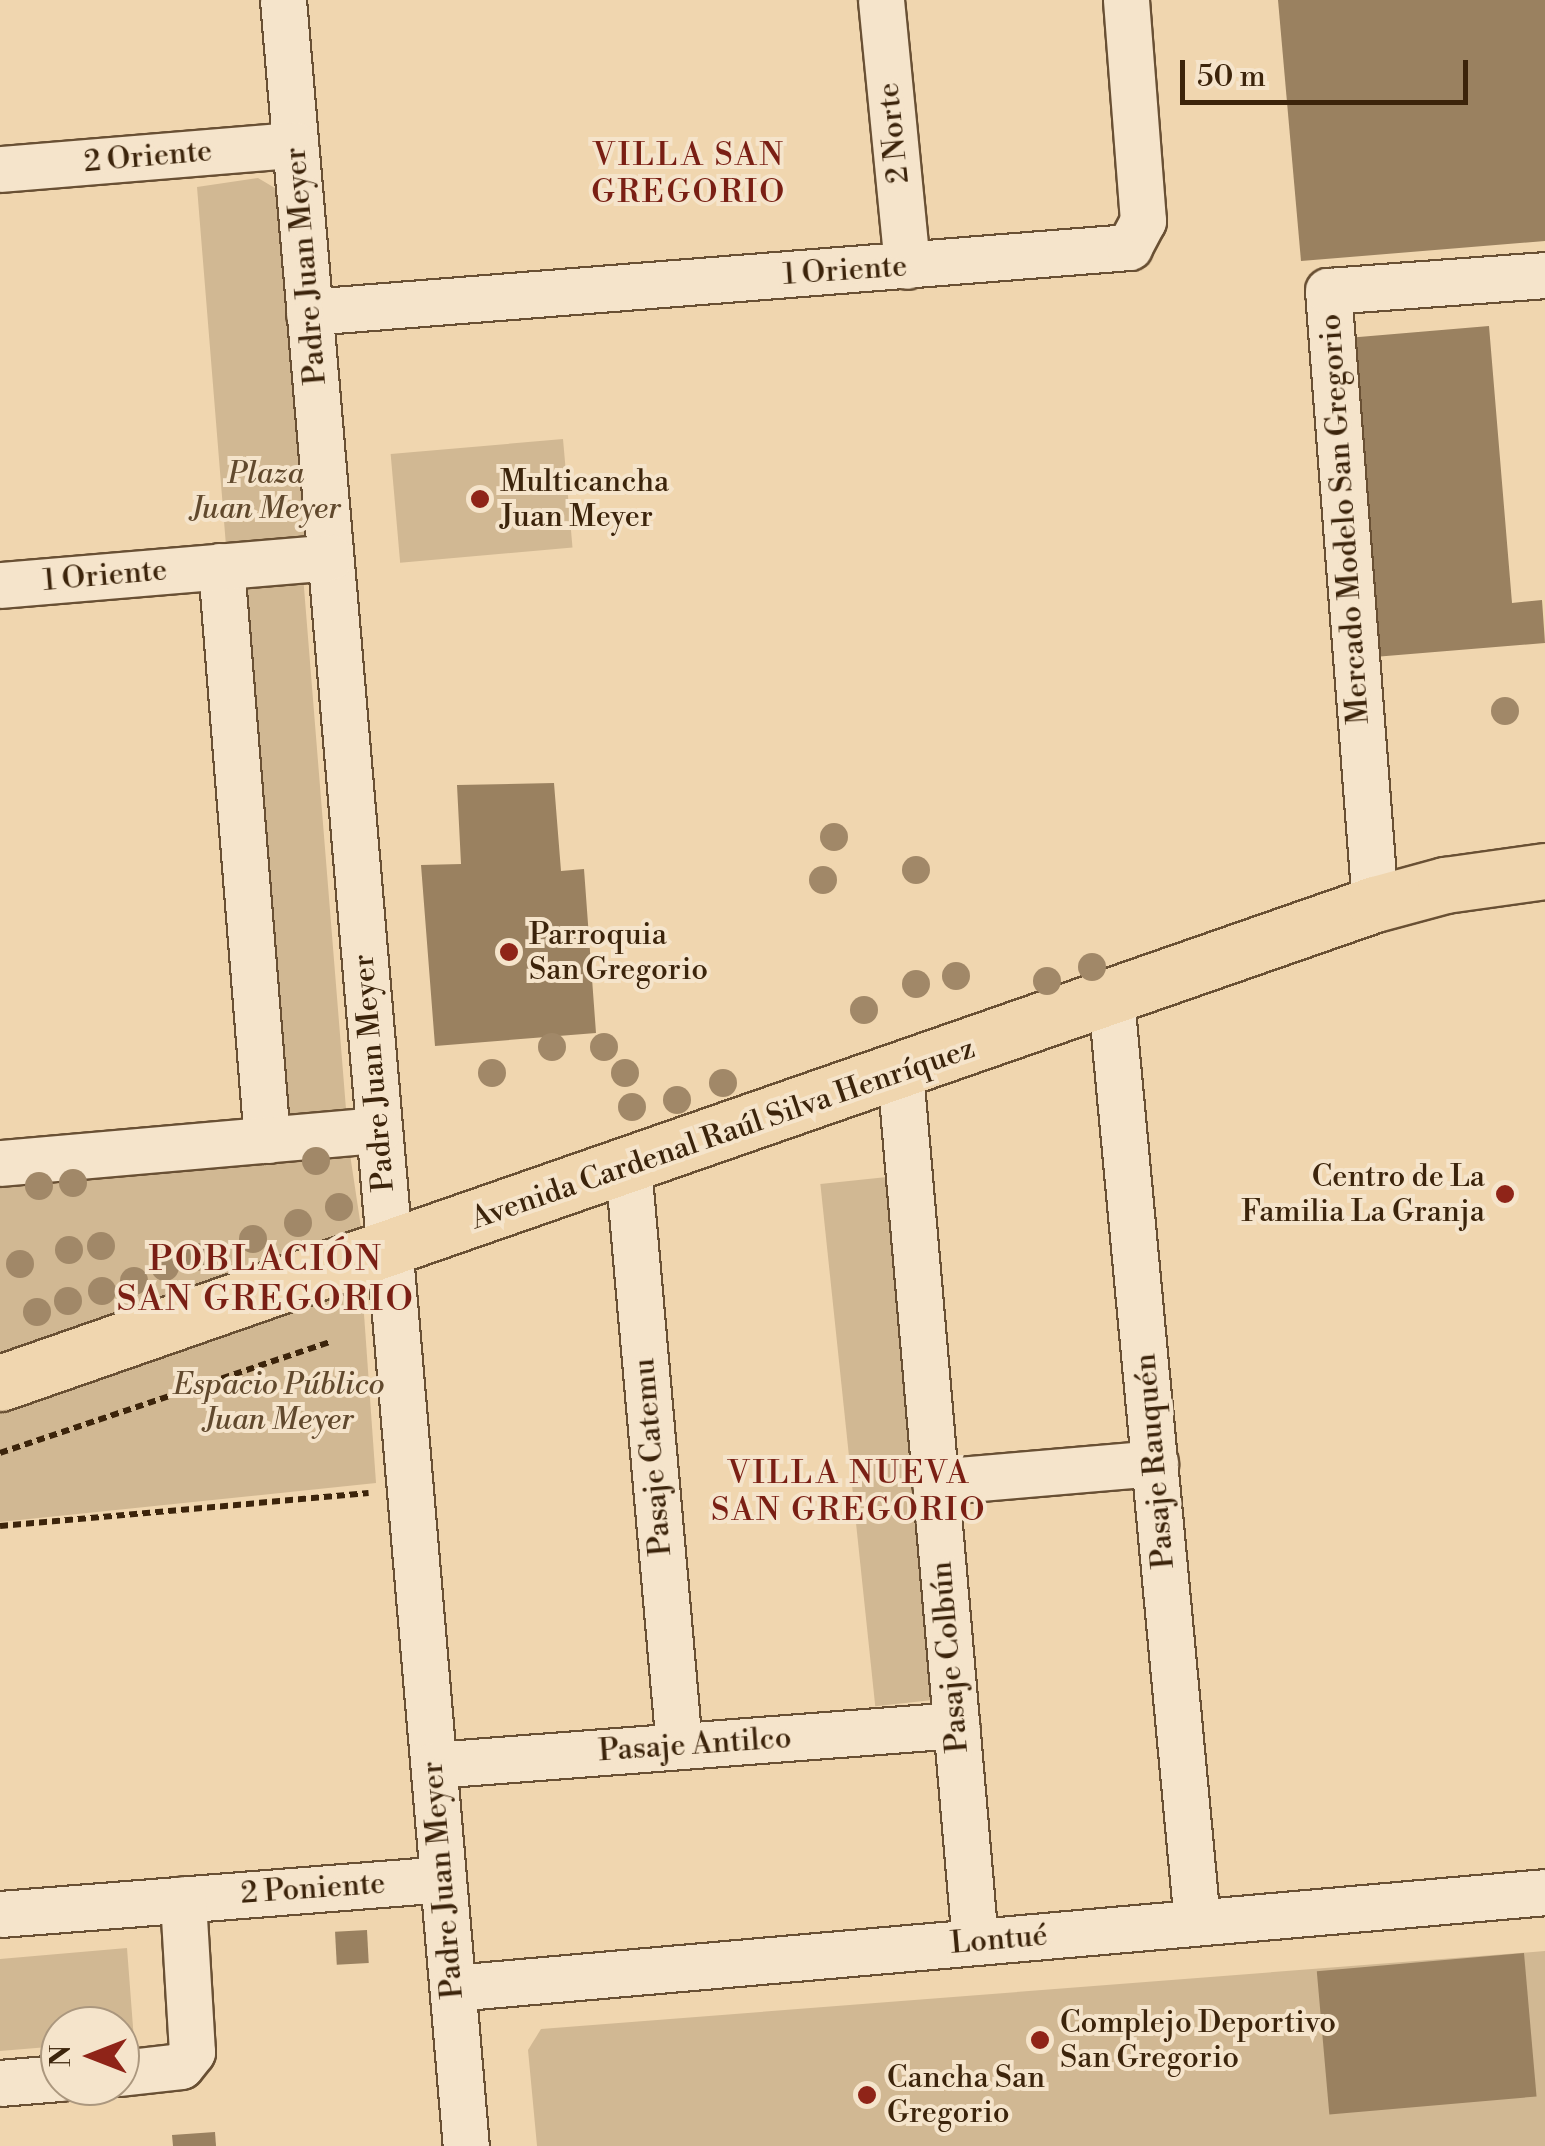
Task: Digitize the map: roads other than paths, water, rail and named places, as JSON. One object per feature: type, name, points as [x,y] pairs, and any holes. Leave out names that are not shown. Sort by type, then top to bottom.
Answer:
[{"type":"main road","name":"Avenida Cardenal Raúl Silva Henríquez","points":[[1445,885],[1545,838]]},
{"type":"main road","name":"Avenida Cardenal Raúl Silva Henríquez","points":[[0,1383],[1111,1000],[1374,904],[1445,885],[1545,871]]},
{"type":"street","name":"Padre Juan Meyer","points":[[283,0],[466,2146]]},
{"type":"street","name":"2 Norte","points":[[881,0],[907,266]]},
{"type":"street","name":"1 Oriente","points":[[309,312],[1118,250],[1137,240],[1144,221],[1126,0]]},
{"type":"street","name":"2 Oriente","points":[[0,169],[295,144]]},
{"type":"street","name":"Mercado Modelo San Gregorio","points":[[1374,904],[1328,291],[1545,274]]},
{"type":"street","name":"1 Oriente","points":[[0,584],[330,557]]},
{"type":"street","points":[[222,566],[267,1140]]},
{"type":"street","name":"Pasaje Rauquén","points":[[1111,1000],[1197,1922]]},
{"type":"street","name":"Pasaje Colbún","points":[[900,1073],[975,1942]]},
{"type":"street","points":[[0,1163],[380,1130]]},
{"type":"street","name":"Pasaje Catemu","points":[[628,1167],[679,1746]]},
{"type":"street","points":[[935,1482],[1155,1463]]},
{"type":"street","name":"Pasaje Antilco","points":[[434,1765],[956,1725]]},
{"type":"street","name":"2 Poniente","points":[[0,1914],[443,1879]]},
{"type":"street","name":"Lontué","points":[[453,1988],[1545,1892]]},
{"type":"street","points":[[140,2071],[181,2066],[192,2052],[183,1899]]},
{"type":"street","points":[[0,2083],[40,2080]]},
{"type":"place","name":"Multicancha Juan Meyer","points":[[480,499]]},
{"type":"place","name":"Parroquia San Gregorio","points":[[509,952]]},
{"type":"place","name":"Centro de La Familia La Granja","points":[[1505,1194]]},
{"type":"place","name":"Complejo Deportivo San Gregorio","points":[[1040,2040]]},
{"type":"place","name":"Cancha San Gregorio","points":[[867,2095]]},
{"type":"district","name":"VILLA SAN GREGORIO","points":[[689,174]]},
{"type":"district","name":"POBLACIÓN SAN GREGORIO","points":[[266,1280]]},
{"type":"district","name":"VILLA NUEVA SAN GREGORIO","points":[[849,1492]]},
{"type":"park label","name":"Plaza Juan Meyer","points":[[266,491]]},
{"type":"park label","name":"Espacio Público Juan Meyer","points":[[279,1402]]}]
